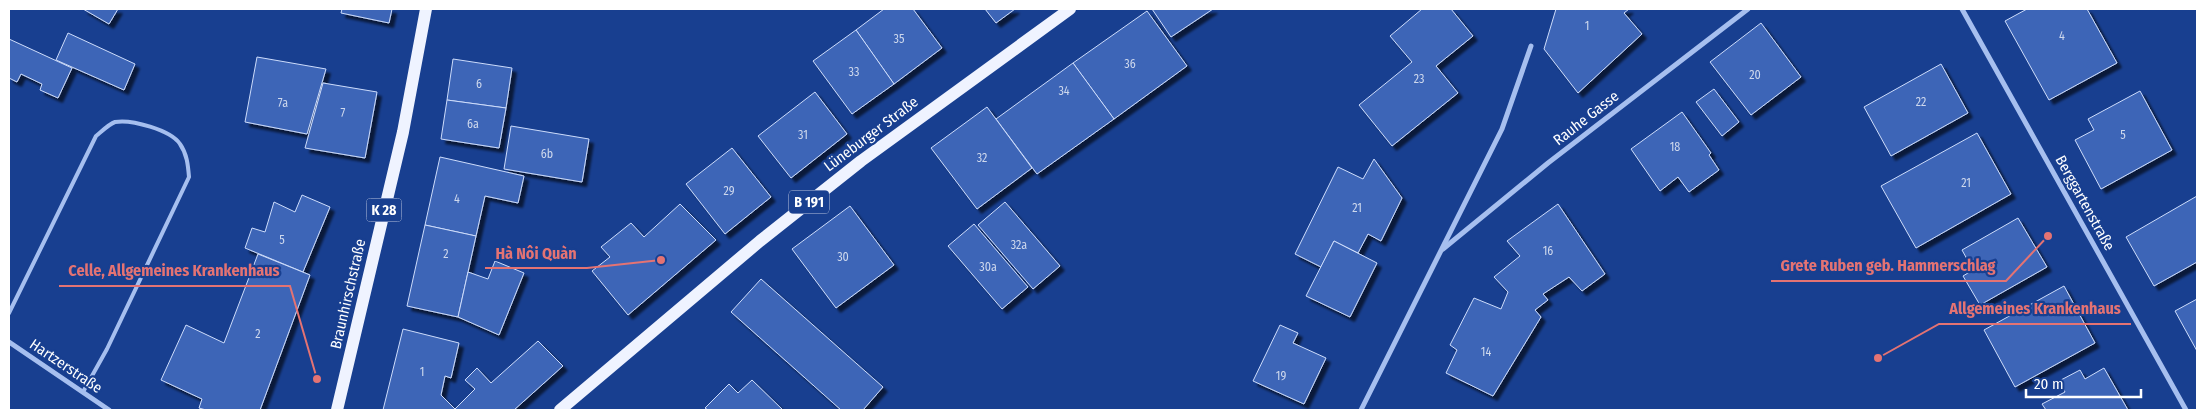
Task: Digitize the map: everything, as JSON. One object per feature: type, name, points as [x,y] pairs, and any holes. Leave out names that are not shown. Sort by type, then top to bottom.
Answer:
[{"type":"main road","name":"Braunhirschstraße","points":[[337,410],[403,132],[426,9]]},
{"type":"main road","name":"Lüneburger Straße","points":[[560,410],[760,241],[861,161],[1070,9]]},
{"type":"street","name":"Rauhe Gasse","points":[[1441,251],[1548,163],[1748,9]]},
{"type":"street","name":"Berggartenstraße","points":[[1962,9],[2186,410]]},
{"type":"street","name":"Rauhe Gasse","points":[[1361,410],[1502,129],[1531,46]]},
{"type":"street","name":"Hartzerstraße","points":[[9,342],[109,410]]},
{"type":"lane","points":[[9,313],[96,136],[114,122],[133,123],[166,133],[179,142],[187,158],[189,177],[107,349],[83,392]]},
{"type":"building","points":[[83,9],[118,9],[109,24]]},
{"type":"building","points":[[342,9],[392,9],[389,23],[341,13]]},
{"type":"building","points":[[884,9],[913,9],[942,48],[894,84],[856,30]]},
{"type":"building","points":[[985,9],[1015,9],[996,23]]},
{"type":"building","points":[[1152,9],[1213,9],[1171,37]]},
{"type":"building","points":[[1422,9],[1451,9],[1473,36],[1436,66],[1458,93],[1392,146],[1359,105],[1412,62],[1390,36]]},
{"type":"building","points":[[1556,9],[1629,9],[1624,13],[1642,34],[1578,93],[1544,49]]},
{"type":"building","points":[[2027,9],[2087,9],[2117,63],[2049,100],[2005,21]]},
{"type":"building","points":[[1147,11],[1187,66],[1114,119],[1073,63]]},
{"type":"building","points":[[1761,23],[1801,77],[1751,115],[1710,62]]},
{"type":"building","points":[[856,30],[894,84],[852,114],[813,61]]},
{"type":"building","points":[[68,33],[135,64],[124,90],[56,60]]},
{"type":"building","points":[[9,39],[72,68],[58,98],[40,90],[42,84],[21,74],[17,82],[9,78]]},
{"type":"building","points":[[257,57],[326,69],[307,134],[245,122]]},
{"type":"building","points":[[453,59],[512,68],[506,108],[447,100]]},
{"type":"building","points":[[1073,63],[1114,119],[1037,174],[996,119]]},
{"type":"building","points":[[1941,64],[1968,113],[1891,156],[1864,107]]},
{"type":"building","points":[[323,83],[377,92],[365,158],[305,148]]},
{"type":"building","points":[[1714,89],[1739,122],[1722,136],[1696,102]]},
{"type":"building","points":[[2140,91],[2172,150],[2101,189],[2075,140],[2094,130],[2088,119]]},
{"type":"building","points":[[815,92],[847,134],[791,178],[758,136]]},
{"type":"building","points":[[447,100],[506,108],[499,148],[441,139]]},
{"type":"building","points":[[987,107],[1032,168],[977,209],[931,148]]},
{"type":"building","points":[[1682,112],[1711,153],[1709,155],[1719,170],[1689,192],[1678,177],[1660,191],[1631,149]]},
{"type":"building","points":[[511,126],[589,139],[582,182],[504,169]]},
{"type":"building","points":[[1977,133],[2011,194],[1916,248],[1881,186]]},
{"type":"building","points":[[732,148],[771,197],[725,234],[686,184]]},
{"type":"building","points":[[440,157],[524,176],[518,203],[485,196],[476,236],[425,225]]},
{"type":"building","points":[[1374,159],[1402,198],[1381,241],[1368,234],[1358,253],[1334,241],[1321,267],[1295,254],[1338,167],[1363,179]]},
{"type":"building","points":[[302,195],[330,207],[303,272],[245,248],[252,228],[265,232],[274,202],[295,212]]},
{"type":"building","points":[[2197,196],[2197,262],[2154,286],[2126,237]]},
{"type":"building","points":[[1005,202],[1060,266],[1033,289],[978,225]]},
{"type":"building","points":[[680,204],[716,240],[628,315],[592,271],[610,257],[601,247],[631,223],[644,237]]},
{"type":"building","points":[[1558,204],[1605,274],[1582,291],[1569,277],[1543,294],[1548,300],[1535,310],[1541,317],[1493,396],[1446,373],[1457,350],[1450,345],[1474,298],[1501,309],[1508,292],[1494,277],[1520,256],[1507,241]]},
{"type":"building","points":[[850,206],[894,265],[836,308],[792,249]]},
{"type":"building","points":[[2018,218],[2047,267],[1980,305],[1963,276],[1973,270],[1962,250]]},
{"type":"building","points":[[974,224],[1028,287],[1002,309],[948,246]]},
{"type":"building","points":[[425,225],[476,236],[458,317],[407,306]]},
{"type":"building","points":[[1334,241],[1377,263],[1350,317],[1306,296]]},
{"type":"building","points":[[258,254],[310,275],[260,410],[206,410],[199,408],[202,399],[161,380],[186,325],[224,343]]},
{"type":"building","points":[[495,261],[524,273],[499,335],[458,317],[468,272],[488,279]]},
{"type":"building","points":[[761,279],[883,387],[863,410],[841,410],[731,312]]},
{"type":"building","points":[[2064,286],[2095,343],[2015,387],[1984,330]]},
{"type":"building","points":[[2197,299],[2197,351],[2175,311]]},
{"type":"building","points":[[1280,325],[1298,333],[1293,343],[1326,358],[1304,404],[1253,381]]},
{"type":"building","points":[[403,329],[459,343],[451,378],[445,376],[441,395],[455,409],[475,389],[465,380],[477,368],[491,383],[538,341],[563,366],[514,410],[383,410]]},
{"type":"building","points":[[2104,368],[2128,410],[2046,410],[2042,404],[2065,392],[2059,381],[2080,370],[2085,379]]},
{"type":"building","points":[[752,380],[783,410],[708,410],[705,408],[729,384],[738,393]]},
{"type":"place","name":"Grete Ruben geb. Hammerschlag","points":[[2048,236]]},
{"type":"place","name":"Hà Nôi Quàn","points":[[661,260]]},
{"type":"place","name":"Allgemeines Krankenhaus","points":[[1878,358]]},
{"type":"place","name":"Celle, Allgemeines Krankenhaus","points":[[317,379]]}]
